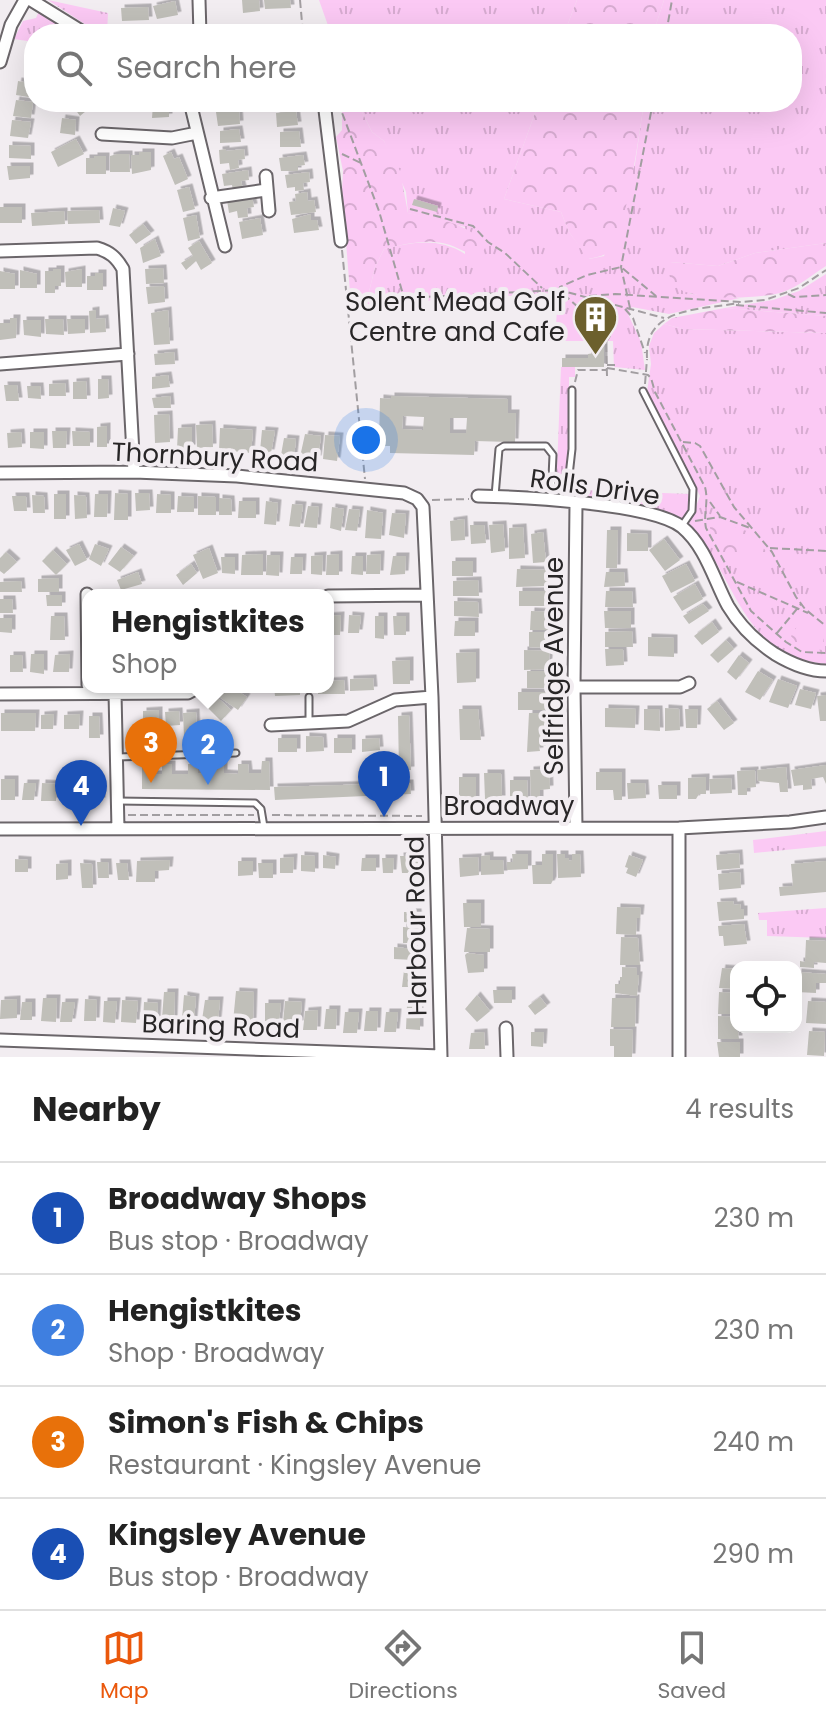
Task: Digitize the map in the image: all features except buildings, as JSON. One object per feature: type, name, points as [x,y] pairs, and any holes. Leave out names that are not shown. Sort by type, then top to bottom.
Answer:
[{"type":"street","points":[[0,62],[11,25],[25,0]]},
{"type":"street","points":[[31,0],[70,24]]},
{"type":"street","points":[[199,0],[200,24]]},
{"type":"street","points":[[192,112],[225,246]]},
{"type":"street","points":[[325,112],[341,241]]},
{"type":"street","points":[[102,134],[172,138],[197,133]]},
{"type":"street","points":[[266,176],[269,211]]},
{"type":"street","points":[[211,198],[266,190]]},
{"type":"street","points":[[0,251],[97,248],[109,252],[123,269],[134,472]]},
{"type":"street","points":[[0,364],[128,354]]},
{"type":"street","name":"Thornbury Road","points":[[0,473],[134,472],[237,476],[404,493],[417,499],[423,507]]},
{"type":"street","name":"Rolls Drive","points":[[478,496],[645,511],[686,523],[729,607],[758,643],[785,660],[816,671],[826,671]]},
{"type":"street","name":"Selfridge Avenue","points":[[571,503],[576,828]]},
{"type":"street","name":"Harbour Road","points":[[423,507],[432,697],[441,1056]]},
{"type":"street","points":[[334,596],[427,595]]},
{"type":"street","points":[[574,687],[680,687],[689,683]]},
{"type":"street","points":[[0,694],[82,688]]},
{"type":"street","points":[[118,829],[115,693],[188,693]]},
{"type":"street","points":[[271,725],[348,721],[395,700],[432,697]]},
{"type":"street","name":"Broadway","points":[[0,829],[118,829],[264,822],[435,822],[576,828],[679,828],[826,817]]},
{"type":"street","points":[[679,828],[679,1057]]},
{"type":"street","points":[[506,1028],[507,1057]]},
{"type":"street","name":"Baring Road","points":[[0,1040],[441,1056]]},
{"type":"lane","points":[[571,503],[572,390]]},
{"type":"lane","points":[[643,391],[693,489],[692,511],[686,523]]},
{"type":"lane","points":[[495,497],[498,454],[504,446],[546,446],[551,450],[551,501]]},
{"type":"lane","points":[[309,697],[309,723]]},
{"type":"lane","points":[[117,757],[236,753]]},
{"type":"lane","points":[[118,801],[255,803],[264,822]]},
{"type":"path","points":[[300,0],[302,24]]},
{"type":"path","points":[[668,24],[672,0]]},
{"type":"path","points":[[342,112],[379,211],[404,298],[559,290],[664,318],[742,302]]},
{"type":"path","points":[[630,309],[621,267],[651,112]]},
{"type":"path","points":[[330,149],[361,163]]},
{"type":"path","points":[[410,209],[473,226],[545,290]]},
{"type":"path","points":[[341,241],[366,489]]},
{"type":"path","points":[[559,290],[587,275],[621,267]]},
{"type":"path","points":[[621,267],[657,296]]},
{"type":"path","points":[[588,297],[625,294],[742,302],[765,300],[786,294],[826,270]]},
{"type":"path","points":[[559,290],[610,336],[606,342],[607,376]]},
{"type":"path","points":[[786,294],[794,297],[826,295]]},
{"type":"path","points":[[731,305],[826,313]]},
{"type":"path","points":[[624,308],[633,318],[647,358]]},
{"type":"path","points":[[643,391],[648,375],[649,337],[664,318]]},
{"type":"path","points":[[572,390],[578,370],[617,365]]},
{"type":"path","points":[[607,368],[648,375]]},
{"type":"path","points":[[648,375],[720,517]]},
{"type":"path","points":[[682,442],[700,446],[734,507],[769,548],[801,604],[826,626]]},
{"type":"path","points":[[423,507],[430,501],[478,496]]},
{"type":"path","points":[[709,499],[704,521],[712,542],[751,611],[802,652],[826,653]]},
{"type":"path","points":[[686,523],[720,517],[753,530]]},
{"type":"path","points":[[769,548],[826,551]]},
{"type":"path","points":[[736,581],[810,613]]},
{"type":"path","points":[[776,634],[801,604]]},
{"type":"path","points":[[118,815],[264,822],[435,822]]},
{"type":"green space","points":[[48,0],[108,13],[107,24],[85,24]]},
{"type":"green space","points":[[319,0],[577,0],[568,24],[327,24]]},
{"type":"green space","points":[[577,0],[664,0],[656,24],[568,24]]},
{"type":"green space","points":[[664,0],[826,0],[826,243],[755,253],[718,266],[670,262],[690,294],[740,298],[669,314],[632,307],[628,314],[641,342],[645,370],[614,367],[613,341],[555,341],[558,293],[355,305],[357,296],[369,292],[375,267],[384,249],[435,243],[465,254],[465,227],[408,213],[406,192],[384,141],[372,132],[362,112],[535,112],[504,199],[561,212],[569,232],[589,259],[604,256],[635,164],[643,112],[802,112],[802,24],[656,24]]},
{"type":"green space","points":[[39,11],[60,24],[24,24],[24,40],[14,39],[23,21],[36,18]]},
{"type":"green space","points":[[342,112],[362,112],[372,132],[384,141],[400,171],[408,213],[470,231],[487,245],[480,256],[434,242],[384,249],[375,267],[369,292],[357,296],[350,292],[343,171],[336,137],[342,130]]},
{"type":"green space","points":[[535,112],[642,112],[622,224],[611,250],[588,259],[569,232],[561,212],[504,199]]},
{"type":"green space","points":[[826,243],[826,266],[783,292],[709,297],[682,290],[674,285],[670,277],[670,262],[718,266],[755,253]]},
{"type":"green space","points":[[826,274],[826,316],[725,308],[773,300],[799,291]]},
{"type":"green space","points":[[725,308],[826,316],[826,333],[683,329],[664,324],[672,318]]},
{"type":"green space","points":[[664,324],[683,329],[826,333],[826,664],[797,658],[775,646],[757,630],[689,524],[700,496],[647,392],[651,364],[649,346],[654,333]]},
{"type":"green space","points":[[561,367],[575,367],[575,377],[569,377],[569,449],[567,486],[563,499],[556,494]]},
{"type":"green space","points":[[581,490],[690,494],[690,501],[681,520],[641,506],[570,498]]},
{"type":"green space","points":[[718,522],[750,532],[771,557],[751,563],[724,556],[710,528],[711,524]]},
{"type":"green space","points":[[798,625],[816,625],[824,638],[823,650],[805,647],[794,640],[791,636]]},
{"type":"green space","points":[[826,831],[826,846],[754,853],[753,840]]},
{"type":"green space","points":[[826,908],[826,938],[767,936],[767,920],[759,920],[758,913]]},
{"type":"place","name":"Solent Mead Golf Centre and Cafe","points":[[596,356]]},
{"type":"place","name":"Simon's Fish & Chips","points":[[151,783]]},
{"type":"place","name":"Hengistkites","points":[[208,785]]},
{"type":"place","name":"Broadway Shops","points":[[384,817]]},
{"type":"place","name":"Kingsley Avenue","points":[[81,826]]}]
